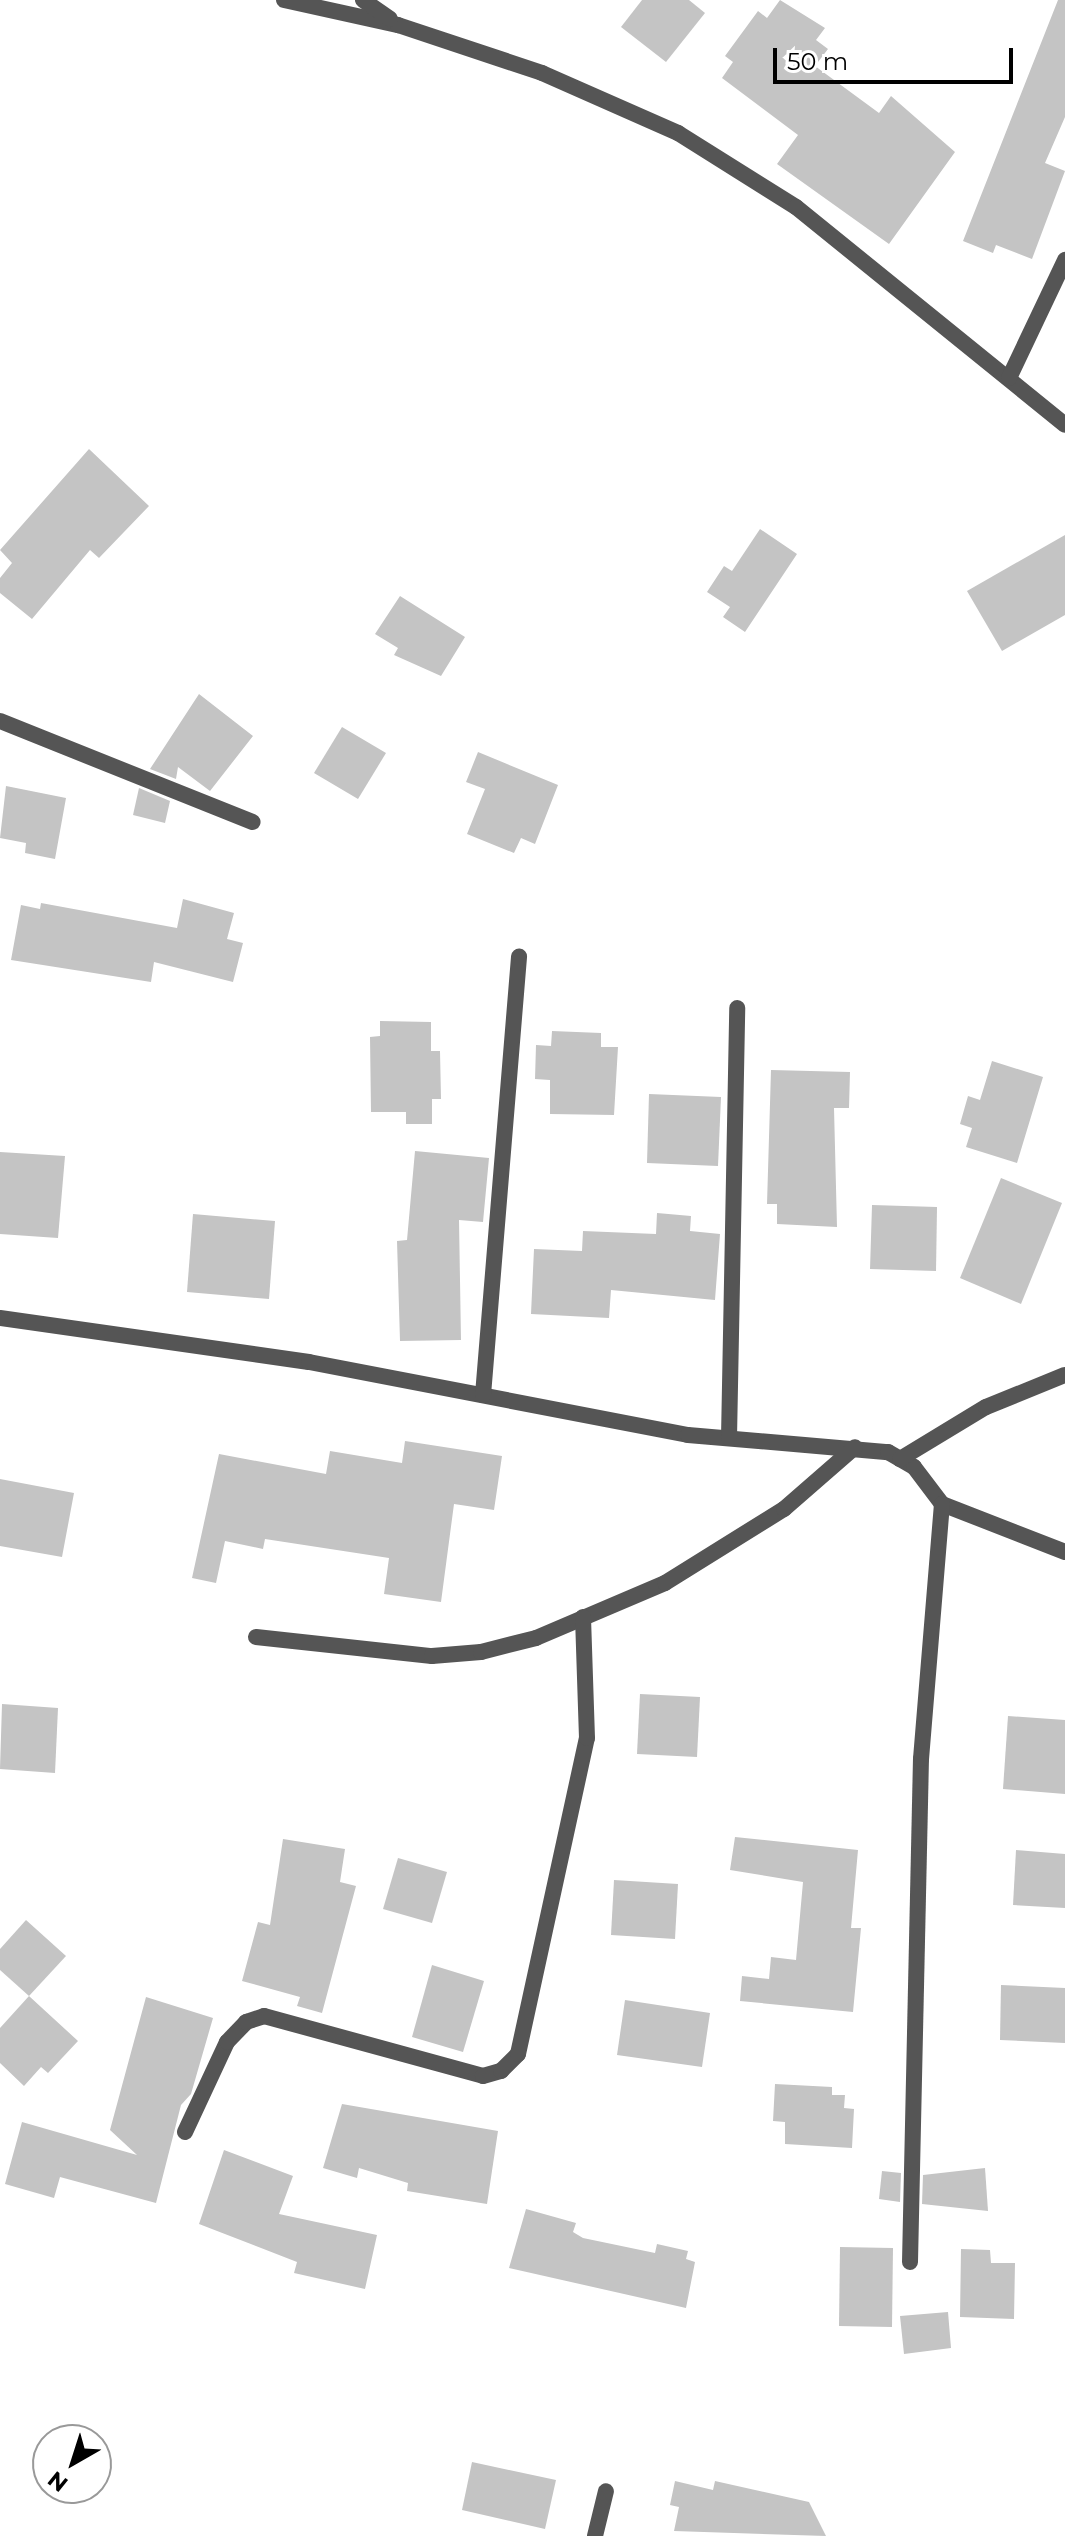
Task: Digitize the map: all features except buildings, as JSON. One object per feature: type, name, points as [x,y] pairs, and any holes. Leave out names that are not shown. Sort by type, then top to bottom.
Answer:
[{"type":"street","points":[[284,0],[398,25],[542,73],[678,133],[796,207],[1065,425]]},
{"type":"street","points":[[363,0],[398,25]]},
{"type":"street","points":[[1009,378],[1065,260]]},
{"type":"street","points":[[0,721],[253,822]]},
{"type":"street","points":[[483,1395],[519,956]]},
{"type":"street","points":[[729,1438],[737,1008]]},
{"type":"street","points":[[0,1318],[309,1362],[688,1435],[855,1447],[900,1459],[942,1504],[1065,1552]]},
{"type":"street","points":[[900,1459],[986,1407],[1065,1375]]},
{"type":"street","points":[[256,1637],[432,1656],[481,1652],[583,1617],[665,1583],[744,1534],[855,1447]]},
{"type":"street","points":[[910,2262],[921,1759],[942,1504]]},
{"type":"street","points":[[185,2132],[227,2042],[246,2022],[264,2016],[483,2076],[501,2071],[518,2054],[587,1738],[583,1617]]},
{"type":"street","points":[[595,2536],[606,2491]]}]
